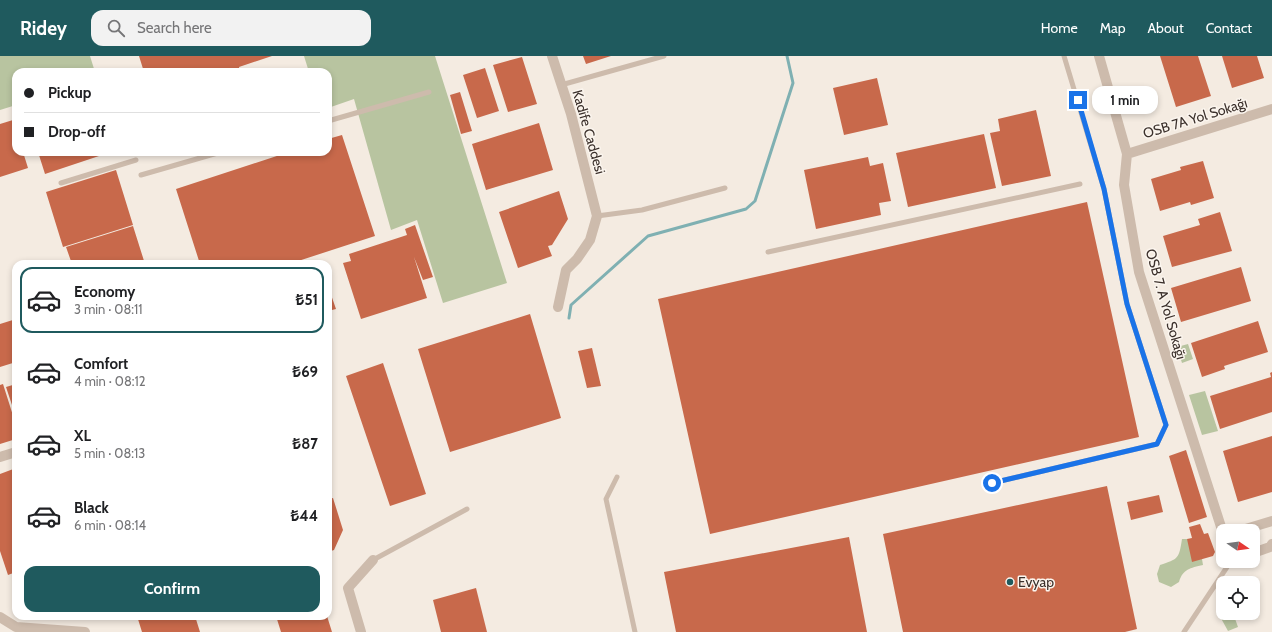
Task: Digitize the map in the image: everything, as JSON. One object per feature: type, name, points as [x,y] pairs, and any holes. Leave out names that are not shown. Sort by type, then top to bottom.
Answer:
[{"type":"street","name":"Kadife Caddesi","points":[[552,56],[571,114],[597,216]]},
{"type":"street","name":"OSB 7. A Yol Sokağı","points":[[1099,56],[1127,154],[1124,185],[1139,272],[1220,524]]},
{"type":"street","name":"OSB 7A Yol Sokağı","points":[[1127,154],[1272,110]]},
{"type":"street","points":[[558,307],[566,270],[577,259],[590,240],[597,216]]},
{"type":"street","points":[[0,457],[12,453]]},
{"type":"street","points":[[1260,525],[1272,521]]},
{"type":"street","points":[[1260,551],[1270,547],[1272,544]]},
{"type":"street","points":[[361,632],[348,588],[373,560]]},
{"type":"street","points":[[0,617],[16,627],[85,632]]},
{"type":"lane","points":[[561,85],[664,56]]},
{"type":"lane","points":[[992,483],[1157,444],[1166,425],[1127,304],[1104,189],[1064,56]]},
{"type":"lane","points":[[332,120],[429,92]]},
{"type":"lane","points":[[141,175],[207,156]]},
{"type":"lane","points":[[61,184],[136,160]]},
{"type":"lane","points":[[768,252],[1080,184]]},
{"type":"lane","points":[[597,216],[642,210],[725,188]]},
{"type":"lane","points":[[617,477],[606,498],[635,632]]},
{"type":"lane","points":[[373,560],[467,509]]},
{"type":"lane","points":[[1184,632],[1226,568]]},
{"type":"green space","points":[[0,56],[90,56],[94,68],[12,68],[12,106],[0,110]]},
{"type":"green space","points":[[304,56],[435,56],[507,283],[443,303],[417,220],[391,230],[354,99],[332,107],[332,68],[308,68]]},
{"type":"green space","points":[[1188,344],[1193,359],[1182,363],[1177,347]]},
{"type":"green space","points":[[1205,391],[1218,431],[1202,435],[1189,395]]},
{"type":"green space","points":[[1182,539],[1187,539],[1202,559],[1203,565],[1194,567],[1185,572],[1179,582],[1171,587],[1159,582],[1157,574],[1160,565],[1177,557],[1180,551]]},
{"type":"green space","points":[[1222,620],[1236,620],[1238,627],[1228,631]]},
{"type":"building","points":[[139,56],[272,56],[239,68],[143,68]]},
{"type":"building","points":[[583,56],[611,56],[586,64]]},
{"type":"building","points":[[1160,56],[1198,56],[1211,96],[1176,107]]},
{"type":"building","points":[[1222,56],[1257,56],[1264,78],[1232,88]]},
{"type":"building","points":[[522,57],[537,104],[508,112],[493,65]]},
{"type":"building","points":[[485,68],[499,111],[477,118],[463,75]]},
{"type":"building","points":[[877,78],[888,125],[844,135],[833,88]]},
{"type":"building","points":[[460,92],[472,131],[461,134],[450,95]]},
{"type":"building","points":[[1036,110],[1051,176],[1002,186],[990,133],[1000,131],[998,119]]},
{"type":"building","points":[[12,120],[12,156],[24,156],[28,168],[0,177],[0,124]]},
{"type":"building","points":[[539,123],[553,170],[486,190],[472,144]]},
{"type":"building","points":[[984,134],[996,188],[908,207],[896,153]]},
{"type":"building","points":[[342,135],[375,236],[301,260],[199,260],[176,189],[277,156],[332,156],[332,138]]},
{"type":"building","points":[[39,156],[99,156],[45,174]]},
{"type":"building","points":[[868,157],[870,166],[883,163],[891,201],[879,203],[881,215],[816,229],[804,170]]},
{"type":"building","points":[[1203,161],[1214,198],[1191,205],[1190,202],[1160,211],[1151,179],[1181,170],[1180,167]]},
{"type":"building","points":[[116,170],[133,225],[63,247],[46,192]]},
{"type":"building","points":[[559,191],[568,219],[552,245],[548,246],[552,256],[518,268],[499,212]]},
{"type":"building","points":[[1087,202],[1139,437],[710,534],[658,299]]},
{"type":"building","points":[[1220,212],[1232,251],[1172,267],[1163,236],[1200,225],[1198,219]]},
{"type":"building","points":[[415,225],[433,277],[423,280],[414,257],[427,298],[361,319],[343,263],[351,261],[349,254],[407,235],[405,229]]},
{"type":"building","points":[[133,226],[144,260],[71,260],[66,247]]},
{"type":"building","points":[[1241,267],[1251,301],[1181,322],[1171,288]]},
{"type":"building","points":[[332,298],[336,309],[332,310]]},
{"type":"building","points":[[530,314],[561,418],[450,452],[418,349]]},
{"type":"building","points":[[12,320],[12,363],[0,367],[0,324]]},
{"type":"building","points":[[1258,321],[1268,352],[1224,366],[1225,369],[1202,377],[1191,343]]},
{"type":"building","points":[[592,348],[601,386],[587,388],[578,351]]},
{"type":"building","points":[[383,363],[426,494],[390,506],[346,376]]},
{"type":"building","points":[[1272,372],[1272,412],[1220,429],[1210,396],[1271,377],[1270,373]]},
{"type":"building","points":[[3,384],[12,412],[12,440],[0,444],[0,385]]},
{"type":"building","points":[[12,385],[12,405],[6,387]]},
{"type":"building","points":[[1272,436],[1272,492],[1238,502],[1223,451]]},
{"type":"building","points":[[1186,450],[1207,517],[1189,523],[1169,456]]},
{"type":"building","points":[[12,470],[12,574],[8,575],[0,551],[0,474]]},
{"type":"building","name":"Evyap","points":[[1107,486],[1137,629],[1125,632],[903,632],[883,534]]},
{"type":"building","points":[[1159,495],[1163,512],[1131,520],[1127,502]]},
{"type":"building","points":[[332,498],[343,530],[334,550],[332,551]]},
{"type":"building","points":[[1200,524],[1204,534],[1208,533],[1215,552],[1213,556],[1192,562],[1187,539],[1192,538],[1189,527]]},
{"type":"building","points":[[849,537],[867,632],[676,632],[664,572]]},
{"type":"building","points":[[476,588],[487,632],[441,632],[433,600]]},
{"type":"building","points":[[138,620],[196,620],[200,632],[142,632]]},
{"type":"building","points":[[277,620],[328,620],[332,632],[281,632]]},
{"type":"waterway","points":[[569,318],[571,305],[648,236],[746,209],[755,201],[793,83],[787,56]]},
{"type":"place","name":"Evyap","points":[[1010,582]]},
{"type":"route","points":[[992,483],[1157,444],[1166,425],[1127,304],[1104,189],[1078,100]]}]
